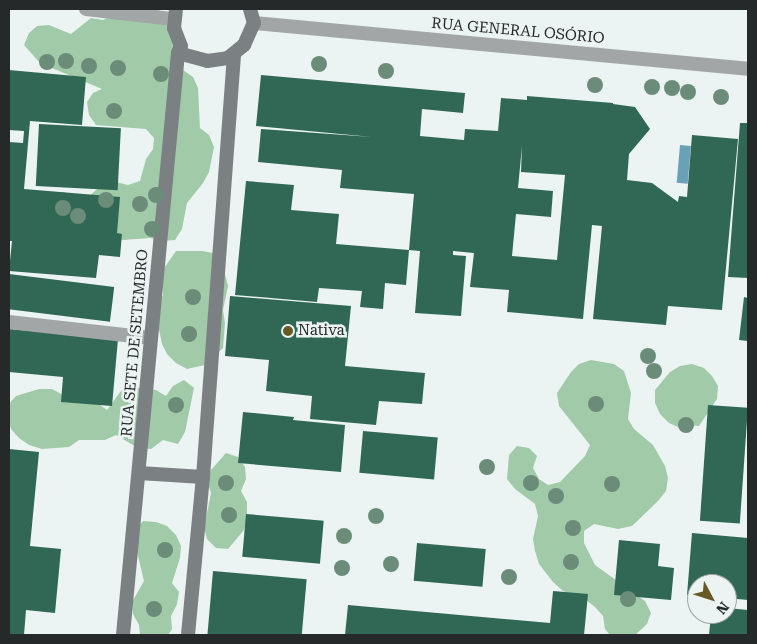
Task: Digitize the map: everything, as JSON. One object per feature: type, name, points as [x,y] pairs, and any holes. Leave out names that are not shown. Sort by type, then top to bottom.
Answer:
[{"type":"main road","points":[[178,53],[208,61],[221,60],[234,55],[248,39],[254,23],[250,9]]},
{"type":"main road","name":"RUA SETE DE SETEMBRO","points":[[124,635],[178,53],[181,46],[174,28],[175,14]]},
{"type":"main road","points":[[188,635],[203,477],[234,55]]},
{"type":"main road","points":[[139,473],[203,477]]},
{"type":"street","points":[[86,9],[175,14]]},
{"type":"street","name":"RUA GENERAL OSÓRIO","points":[[254,23],[748,69]]},
{"type":"street","points":[[9,322],[151,338]]},
{"type":"green space","points":[[126,9],[155,9],[160,11],[176,46],[183,70],[193,77],[198,88],[200,128],[209,135],[214,147],[209,172],[187,203],[182,229],[175,240],[162,241],[150,238],[123,240],[109,236],[52,197],[63,192],[87,198],[104,183],[116,182],[128,185],[140,181],[146,159],[153,149],[154,138],[146,129],[96,125],[89,115],[87,102],[93,93],[102,89],[40,63],[24,45],[29,33],[37,26],[49,25],[71,34],[91,18],[103,20]]},
{"type":"green space","points":[[176,251],[213,253],[222,262],[228,286],[223,310],[225,323],[223,348],[205,365],[187,369],[176,363],[167,354],[162,344],[157,320],[157,306],[163,295],[162,271]]},
{"type":"green space","points":[[591,360],[614,364],[624,371],[631,393],[628,419],[634,429],[653,445],[665,466],[668,478],[666,491],[632,526],[618,529],[594,524],[584,531],[584,543],[595,565],[645,601],[651,613],[647,624],[635,635],[610,635],[605,629],[603,616],[595,607],[586,600],[563,591],[553,582],[539,564],[535,551],[533,539],[538,516],[535,504],[515,489],[507,479],[509,455],[517,446],[529,448],[537,456],[533,468],[539,479],[548,485],[560,482],[585,456],[590,445],[559,406],[557,393],[571,372],[579,364]]},
{"type":"green space","points":[[692,364],[704,368],[712,376],[718,386],[717,399],[699,426],[686,425],[680,428],[669,423],[660,414],[655,403],[655,390],[670,372],[680,366]]},
{"type":"green space","points":[[184,380],[194,388],[185,432],[178,444],[163,440],[151,449],[138,448],[116,435],[105,440],[79,440],[69,447],[42,449],[29,445],[11,429],[9,404],[16,396],[39,389],[52,389],[63,395],[87,396],[107,410],[121,391],[132,387],[156,390],[166,396],[173,386]]},
{"type":"green space","points":[[226,453],[238,457],[245,467],[246,479],[241,491],[247,502],[247,519],[244,530],[228,549],[216,548],[207,539],[204,528],[211,493],[207,481],[211,470]]},
{"type":"green space","points":[[143,521],[156,522],[167,526],[176,535],[181,546],[180,558],[172,583],[179,592],[177,604],[171,616],[172,629],[168,635],[140,635],[139,625],[133,614],[132,602],[144,581],[134,531]]},
{"type":"water","points":[[680,145],[691,146],[688,184],[677,183]]},
{"type":"building","points":[[9,70],[86,77],[82,125],[30,121],[24,189],[120,197],[117,233],[122,234],[120,257],[99,255],[96,278],[9,271],[12,241],[9,241],[9,142],[23,143],[24,131],[9,130]]},
{"type":"building","points":[[261,75],[465,93],[463,113],[422,109],[420,136],[464,140],[465,129],[498,131],[501,98],[527,100],[527,96],[613,103],[635,107],[650,129],[629,154],[627,180],[652,183],[678,202],[679,196],[687,197],[692,135],[738,139],[722,310],[668,306],[666,325],[593,319],[602,226],[592,225],[583,319],[507,312],[509,290],[470,287],[474,253],[453,251],[453,255],[466,256],[461,316],[415,313],[420,251],[409,250],[414,194],[340,188],[342,170],[258,162],[261,129],[372,137],[256,126]],"holes":[[[522,146],[521,172],[565,175],[557,260],[512,256],[516,214],[551,217],[553,191],[518,188]]]},
{"type":"building","points":[[740,123],[748,123],[748,278],[728,277]]},
{"type":"building","points":[[39,124],[121,128],[118,190],[36,186]]},
{"type":"building","points":[[246,181],[294,185],[291,210],[339,214],[336,244],[409,250],[406,285],[385,283],[383,309],[360,307],[362,291],[319,288],[317,302],[235,295]]},
{"type":"building","points":[[9,274],[114,287],[110,322],[9,309]]},
{"type":"building","points":[[230,296],[351,306],[345,366],[425,373],[422,404],[379,401],[376,425],[310,419],[312,396],[266,391],[269,360],[225,356]]},
{"type":"building","points":[[744,297],[748,298],[748,341],[739,340]]},
{"type":"building","points":[[9,329],[118,339],[112,406],[61,402],[63,377],[9,372]]},
{"type":"building","points":[[708,405],[748,408],[740,524],[700,521]]},
{"type":"building","points":[[243,412],[294,417],[293,420],[345,425],[341,472],[238,463]]},
{"type":"building","points":[[363,431],[438,438],[434,479],[359,473]]},
{"type":"building","points":[[9,449],[39,452],[30,546],[61,549],[55,613],[26,610],[24,635],[9,635]]},
{"type":"building","points":[[246,514],[324,521],[320,564],[242,557]]},
{"type":"building","points":[[692,533],[748,538],[748,600],[737,599],[737,574],[689,574]]},
{"type":"building","points":[[619,540],[660,544],[658,566],[674,568],[671,600],[614,595]]},
{"type":"building","points":[[417,543],[486,549],[482,587],[414,581]]},
{"type":"building","points":[[213,571],[307,579],[302,635],[207,635]]},
{"type":"building","points":[[553,591],[588,594],[584,635],[345,635],[348,605],[550,623]]},
{"type":"building","points":[[737,609],[748,610],[748,635],[709,635],[710,624],[737,624]]},
{"type":"place","name":"Nativa","points":[[288,331]]}]
